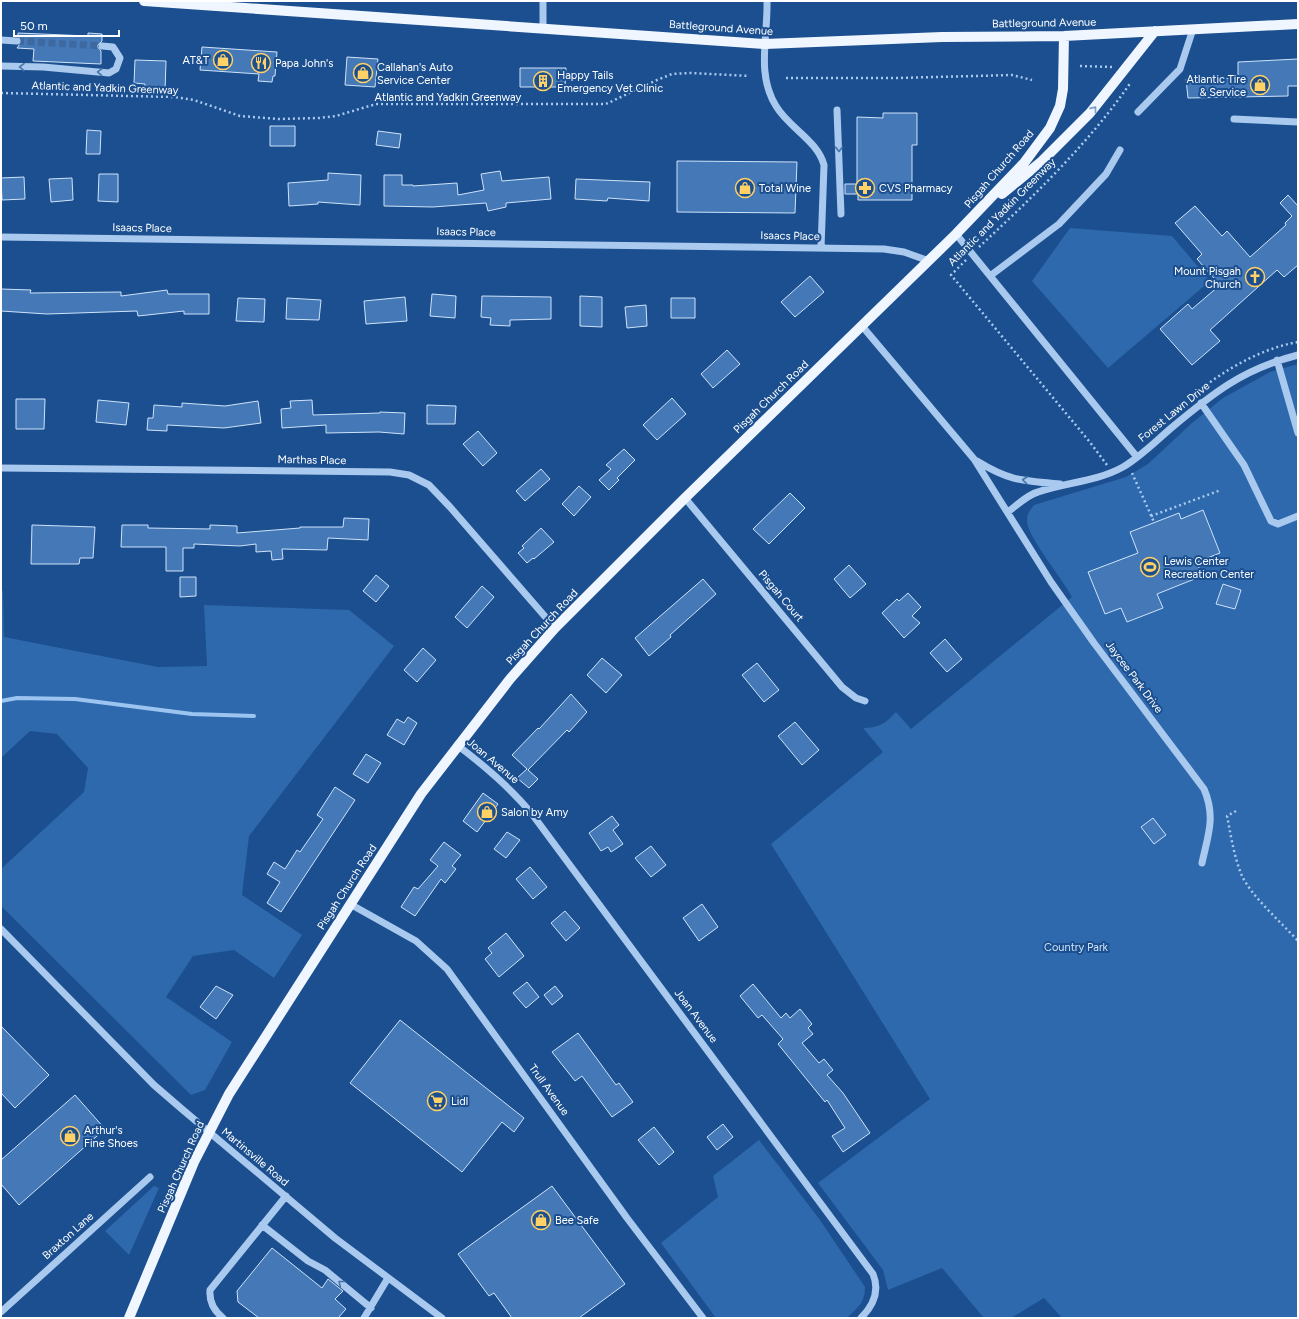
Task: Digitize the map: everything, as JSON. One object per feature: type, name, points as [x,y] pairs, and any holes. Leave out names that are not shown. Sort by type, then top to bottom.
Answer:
[{"type":"main road","name":"Battleground Avenue","points":[[144,1],[765,44],[942,37],[1064,36],[1298,24]]},
{"type":"main road","points":[[966,224],[1042,161],[1067,137],[1090,113],[1155,31]]},
{"type":"main road","name":"Pisgah Church Road","points":[[129,1318],[194,1162],[229,1094],[421,794],[457,745],[510,679],[555,628],[685,498],[929,261],[1024,162],[1042,140],[1057,114],[1063,89],[1064,36]]},
{"type":"street","points":[[543,1],[543,28]]},
{"type":"street","points":[[767,1],[764,77],[769,92],[776,107],[816,149],[822,157],[824,165],[820,248]]},
{"type":"street","points":[[1138,112],[1180,69],[1193,30]]},
{"type":"street","points":[[1,40],[17,41]]},
{"type":"street","points":[[1,66],[43,67],[109,73],[116,69],[120,58],[113,48],[102,46]]},
{"type":"street","points":[[837,110],[841,214]]},
{"type":"street","points":[[1234,119],[1298,122]]},
{"type":"street","points":[[990,276],[1059,224],[1106,174],[1120,150]]},
{"type":"street","points":[[956,234],[1137,457]]},
{"type":"street","name":"Isaacs Place","points":[[1,237],[890,249],[929,261]]},
{"type":"street","name":"Forest Lawn Drive","points":[[862,326],[974,459],[1008,512],[1036,492],[1064,484],[1085,481],[1104,475],[1128,463],[1201,403],[1234,379],[1277,360],[1298,355]]},
{"type":"street","points":[[1277,360],[1298,432]]},
{"type":"street","points":[[1201,403],[1241,460],[1271,520],[1278,524],[1298,516]]},
{"type":"street","name":"Forest Lawn Drive","points":[[974,459],[997,473],[1012,479],[1064,484]]},
{"type":"street","name":"Marthas Place","points":[[1,468],[390,472],[409,475],[429,485],[450,507],[555,628]]},
{"type":"street","name":"Pisgah Court","points":[[685,498],[842,687],[856,698],[865,701]]},
{"type":"street","name":"Jaycee Park Drive","points":[[1008,512],[1056,588],[1204,789],[1210,803],[1211,819],[1202,863]]},
{"type":"street","name":"Joan Avenue","points":[[457,745],[514,793],[532,814],[873,1274],[877,1289],[873,1305],[861,1318]]},
{"type":"street","name":"Trull Avenue","points":[[350,904],[416,941],[447,969],[627,1218],[703,1318]]},
{"type":"street","name":"Martinsville Road","points":[[1,929],[154,1085],[335,1238],[442,1318]]},
{"type":"street","name":"Braxton Lane","points":[[1,1312],[150,1177]]},
{"type":"street","points":[[223,1318],[213,1308],[209,1296],[210,1290],[286,1196]]},
{"type":"street","points":[[262,1225],[308,1261],[325,1270],[371,1308]]},
{"type":"street","points":[[364,1318],[388,1278]]},
{"type":"path","points":[[1080,66],[1116,66]]},
{"type":"path","name":"Atlantic and Yadkin Greenway","points":[[1,93],[174,97],[194,100],[240,116],[279,119],[336,116],[376,104],[606,104],[672,74],[690,73],[749,76]]},
{"type":"path","points":[[786,78],[897,78],[1012,75],[1032,80]]},
{"type":"path","name":"Atlantic and Yadkin Greenway","points":[[1106,463],[950,275],[1084,141],[1112,110],[1135,77]]},
{"type":"path","points":[[1128,463],[1154,522]]},
{"type":"path","points":[[1151,516],[1221,490]]},
{"type":"path","points":[[1236,811],[1227,816],[1233,846],[1242,876],[1251,890],[1298,941]]},
{"type":"green space","points":[[1070,228],[1172,236],[1210,281],[1108,368],[1032,281]]},
{"type":"green space","name":"Country Park","points":[[1298,364],[1298,1318],[1062,1318],[1044,1298],[1011,1318],[984,1318],[942,1268],[888,1290],[883,1270],[818,1183],[930,1099],[771,844],[883,752],[863,728],[878,726],[889,719],[896,712],[911,729],[1072,597],[1039,548],[1029,529],[1027,517],[1034,505],[1126,477],[1148,464],[1192,423],[1223,398],[1270,372]]},
{"type":"green space","points":[[1,591],[3,591],[4,637],[158,667],[207,666],[204,605],[349,610],[394,646],[249,836],[242,895],[302,935],[274,978],[234,950],[193,956],[166,997],[232,1042],[205,1090],[191,1095],[1,906],[1,869],[84,792],[88,768],[57,734],[30,731],[1,758]]},
{"type":"green space","points":[[759,1140],[820,1220],[865,1287],[864,1297],[858,1308],[847,1318],[716,1318],[661,1243],[718,1197],[713,1176]]},
{"type":"green space","points":[[154,1186],[159,1188],[129,1255],[105,1231]]},
{"type":"building","points":[[18,33],[88,36],[88,33],[102,34],[102,41],[97,46],[101,51],[101,64],[33,61],[34,49],[17,48],[22,41],[18,36]]},
{"type":"building","points":[[202,47],[277,52],[275,76],[273,76],[272,82],[258,81],[259,74],[200,70]]},
{"type":"building","points":[[347,57],[378,59],[375,87],[345,85]]},
{"type":"building","points":[[1298,59],[1298,86],[1288,86],[1288,96],[1188,98],[1186,79],[1238,78],[1238,62]]},
{"type":"building","points":[[135,60],[166,61],[165,92],[144,91],[145,84],[134,83]]},
{"type":"building","name":"Happy Tails Emergency Vet Clinic","points":[[520,68],[566,68],[565,87],[520,87]]},
{"type":"building","name":"CVS Pharmacy","points":[[883,113],[917,113],[917,145],[912,145],[912,200],[858,200],[858,194],[845,194],[845,184],[857,184],[857,117],[883,118]]},
{"type":"building","points":[[270,126],[295,126],[295,146],[270,146]]},
{"type":"building","points":[[87,130],[101,131],[100,154],[86,154]]},
{"type":"building","points":[[378,131],[401,134],[399,148],[376,145]]},
{"type":"building","points":[[677,161],[797,162],[795,213],[677,212]]},
{"type":"building","points":[[500,171],[502,181],[549,177],[551,199],[506,203],[506,207],[488,211],[486,203],[433,207],[384,206],[384,175],[402,175],[402,185],[413,186],[457,183],[458,195],[484,190],[481,174]]},
{"type":"building","points":[[328,173],[361,175],[360,205],[318,202],[318,204],[289,206],[288,183],[328,180]]},
{"type":"building","points":[[99,174],[118,174],[118,202],[98,201]]},
{"type":"building","points":[[24,177],[25,199],[2,200],[1,178]]},
{"type":"building","points":[[72,178],[73,200],[51,202],[49,179]]},
{"type":"building","points":[[576,179],[650,182],[649,201],[608,198],[607,201],[575,199]]},
{"type":"building","points":[[1288,195],[1298,206],[1298,265],[1284,277],[1277,270],[1210,330],[1220,341],[1192,365],[1160,329],[1188,304],[1192,309],[1220,285],[1197,259],[1202,254],[1175,223],[1195,206],[1222,236],[1227,231],[1250,257],[1286,225],[1285,223],[1292,216],[1280,203]]},
{"type":"building","points":[[810,276],[824,292],[795,317],[781,302]]},
{"type":"building","points":[[1,289],[31,290],[30,293],[121,292],[121,296],[167,290],[168,294],[209,294],[209,314],[184,314],[184,311],[138,316],[137,311],[47,314],[1,311]]},
{"type":"building","points":[[432,294],[456,296],[455,318],[430,316]]},
{"type":"building","points":[[482,296],[551,297],[551,319],[510,320],[510,326],[490,325],[491,318],[481,317]]},
{"type":"building","points":[[580,296],[602,297],[602,327],[580,326]]},
{"type":"building","points":[[405,297],[407,321],[366,324],[364,301]]},
{"type":"building","points":[[238,298],[265,299],[264,322],[236,321]]},
{"type":"building","points":[[287,298],[321,300],[319,320],[286,319]]},
{"type":"building","points":[[671,298],[695,298],[695,318],[671,318]]},
{"type":"building","points":[[646,305],[647,326],[627,328],[625,307]]},
{"type":"building","points":[[727,350],[740,364],[713,388],[701,374]]},
{"type":"building","points":[[672,398],[686,414],[657,440],[643,425]]},
{"type":"building","points":[[16,399],[45,399],[44,429],[16,429]]},
{"type":"building","points":[[98,400],[129,403],[126,425],[96,422]]},
{"type":"building","points":[[312,400],[313,415],[380,412],[405,413],[404,434],[379,432],[326,433],[326,425],[282,428],[281,409],[291,408],[290,401]]},
{"type":"building","points":[[258,401],[261,423],[224,428],[167,425],[167,431],[147,430],[148,418],[153,418],[154,405],[182,407],[182,403],[225,406]]},
{"type":"building","points":[[427,405],[456,406],[455,424],[427,424]]},
{"type":"building","points":[[478,431],[497,453],[483,466],[463,444]]},
{"type":"building","points":[[624,449],[635,460],[617,478],[619,480],[609,490],[599,480],[611,469],[606,465]]},
{"type":"building","points":[[541,469],[550,479],[525,501],[516,491]]},
{"type":"building","points":[[579,486],[591,497],[574,516],[562,504]]},
{"type":"building","points":[[790,493],[805,508],[769,544],[753,529]]},
{"type":"building","name":"Lewis Center Recreation Center","points":[[1203,510],[1220,553],[1197,562],[1202,576],[1157,594],[1163,608],[1127,622],[1121,608],[1105,614],[1088,572],[1138,553],[1130,532],[1179,513],[1181,519]]},
{"type":"building","points":[[344,518],[369,519],[368,540],[328,538],[327,550],[282,549],[283,559],[272,560],[271,551],[256,552],[256,544],[240,546],[194,544],[194,548],[183,548],[183,571],[166,571],[166,547],[121,547],[122,525],[148,525],[148,528],[210,529],[210,525],[237,526],[237,533],[300,527],[343,527]]},
{"type":"building","points":[[32,525],[95,527],[93,558],[80,558],[79,564],[31,564]]},
{"type":"building","points":[[541,528],[554,542],[527,563],[518,553],[524,548],[522,546]]},
{"type":"building","points":[[849,565],[866,584],[850,598],[834,579]]},
{"type":"building","points":[[376,575],[389,586],[376,602],[363,591]]},
{"type":"building","points":[[180,577],[196,577],[196,596],[180,597]]},
{"type":"building","points":[[703,579],[716,594],[649,656],[635,638]]},
{"type":"building","points":[[1223,584],[1241,590],[1235,609],[1216,604]]},
{"type":"building","points":[[482,586],[494,597],[467,628],[455,617]]},
{"type":"building","points":[[908,593],[921,607],[912,616],[920,623],[904,638],[882,613],[897,599],[899,601]]},
{"type":"building","points":[[945,639],[962,659],[947,672],[930,653]]},
{"type":"building","points":[[423,648],[436,660],[417,682],[404,670]]},
{"type":"building","points":[[602,658],[622,675],[606,693],[587,675]]},
{"type":"building","points":[[757,663],[779,690],[764,702],[742,675]]},
{"type":"building","points":[[571,694],[587,712],[569,732],[567,730],[528,770],[538,779],[529,788],[517,778],[527,769],[512,755],[538,728],[539,729]]},
{"type":"building","points":[[408,717],[417,723],[404,745],[387,735],[397,719],[404,723]]},
{"type":"building","points":[[795,722],[819,750],[802,765],[778,736]]},
{"type":"building","points":[[366,754],[381,763],[368,783],[353,774]]},
{"type":"building","points":[[335,787],[355,800],[281,912],[267,903],[280,882],[267,874],[274,862],[285,869],[297,850],[300,852],[323,819],[317,815]]},
{"type":"building","points":[[483,793],[498,804],[477,832],[463,821]]},
{"type":"building","points":[[612,816],[619,825],[613,830],[623,844],[611,852],[608,847],[601,851],[589,833]]},
{"type":"building","points":[[1153,818],[1166,835],[1154,844],[1141,827]]},
{"type":"building","points":[[507,832],[520,840],[506,858],[494,849]]},
{"type":"building","points":[[444,842],[461,855],[452,866],[456,869],[445,883],[441,879],[415,916],[401,907],[414,887],[418,889],[438,866],[430,860]]},
{"type":"building","points":[[651,846],[666,865],[651,877],[635,858]]},
{"type":"building","points":[[530,867],[547,887],[533,899],[516,879]]},
{"type":"building","points":[[702,904],[718,927],[699,941],[683,918]]},
{"type":"building","points":[[565,911],[580,928],[566,941],[551,923]]},
{"type":"building","points":[[506,933],[524,956],[499,977],[485,959],[492,953],[488,948]]},
{"type":"building","points":[[527,982],[539,997],[526,1008],[513,993]]},
{"type":"building","points":[[753,984],[781,1018],[786,1013],[790,1018],[800,1009],[812,1024],[808,1028],[813,1034],[802,1043],[819,1063],[824,1059],[833,1070],[827,1075],[843,1093],[870,1133],[843,1152],[832,1136],[845,1128],[827,1100],[825,1102],[778,1044],[783,1039],[762,1015],[758,1018],[740,996]]},
{"type":"building","points":[[216,986],[233,995],[216,1019],[200,1007]]},
{"type":"building","points":[[555,986],[563,996],[552,1005],[544,995]]},
{"type":"building","name":"Lidl","points":[[400,1020],[524,1118],[514,1132],[502,1122],[462,1172],[350,1083]]},
{"type":"building","points":[[1,1026],[49,1075],[15,1108],[1,1093]]},
{"type":"building","points":[[578,1033],[616,1085],[619,1083],[633,1102],[612,1117],[582,1076],[575,1081],[552,1052]]},
{"type":"building","points":[[75,1095],[105,1129],[19,1205],[1,1184],[1,1160]]},
{"type":"building","points":[[723,1124],[733,1137],[717,1150],[707,1137]]},
{"type":"building","points":[[654,1127],[674,1152],[659,1165],[638,1140]]},
{"type":"building","name":"Bee Safe","points":[[552,1186],[625,1284],[579,1318],[512,1318],[494,1293],[489,1296],[458,1254]]},
{"type":"building","points":[[272,1248],[322,1288],[328,1279],[343,1291],[335,1299],[346,1309],[338,1318],[259,1318],[238,1302],[237,1291]]},
{"type":"waterway","points":[[1,701],[17,698],[75,699],[192,714],[254,716]]},
{"type":"tunnel","points":[[17,41],[102,46]]},
{"type":"place","name":"AT&T","points":[[223,60]]},
{"type":"place","name":"Papa John's","points":[[261,63]]},
{"type":"place","name":"Callahan's Auto Service Center","points":[[363,73]]},
{"type":"place","name":"Happy Tails Emergency Vet Clinic","points":[[543,81]]},
{"type":"place","name":"Atlantic Tire & Service","points":[[1260,85]]},
{"type":"place","name":"Total Wine","points":[[745,188]]},
{"type":"place","name":"CVS Pharmacy","points":[[865,188]]},
{"type":"place","name":"Mount Pisgah Church","points":[[1255,277]]},
{"type":"place","name":"Lewis Center Recreation Center","points":[[1150,567]]},
{"type":"place","name":"Salon by Amy","points":[[487,812]]},
{"type":"place","name":"Lidl","points":[[437,1101]]},
{"type":"place","name":"Arthur's Fine Shoes","points":[[70,1136]]},
{"type":"place","name":"Bee Safe","points":[[541,1220]]}]
